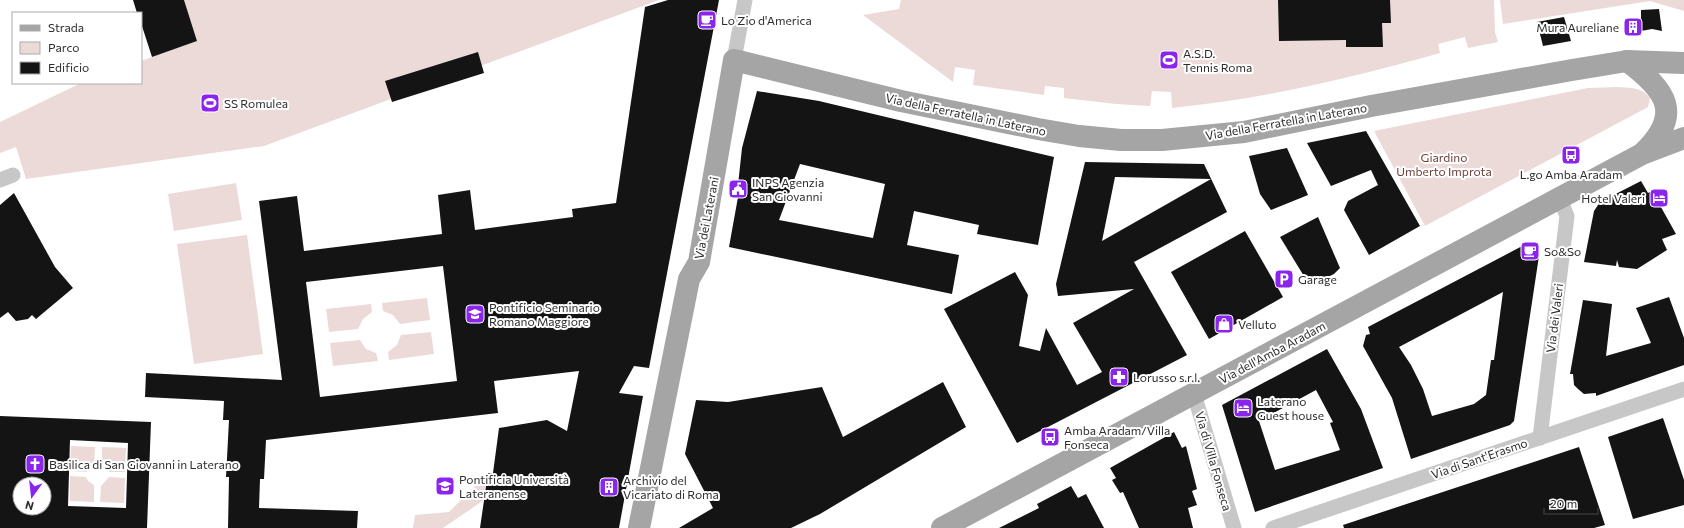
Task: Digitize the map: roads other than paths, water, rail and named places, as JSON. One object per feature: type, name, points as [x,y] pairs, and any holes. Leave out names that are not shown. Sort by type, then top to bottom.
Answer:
[{"type":"main road","name":"Via della Ferratella in Laterano","points":[[734,60],[902,101],[1038,130],[1121,140],[1162,140],[1244,132],[1428,95],[1627,61],[1684,63]]},
{"type":"main road","name":"Via dei Laterani","points":[[640,528],[689,279],[699,262],[734,60]]},
{"type":"main road","points":[[1627,61],[1650,78],[1663,94],[1666,104],[1665,121],[1660,133],[1642,154]]},
{"type":"main road","points":[[1642,154],[1684,138]]},
{"type":"main road","name":"Via dell'Amba Aradam","points":[[942,528],[1642,154]]},
{"type":"street","name":"Via dei Laterani","points":[[734,60],[745,0]]},
{"type":"street","name":"Via dei Valeri","points":[[1540,438],[1567,216],[1560,198]]},
{"type":"street","name":"Via di Sant'Erasmo","points":[[1273,528],[1684,389]]},
{"type":"street","name":"Via di Villa Fonseca","points":[[1194,394],[1234,528]]},
{"type":"place","name":"Lo Zio d'America","points":[[707,20]]},
{"type":"place","name":"Mura Aureliane","points":[[1633,27]]},
{"type":"place","name":"A.S.D. Tennis Roma","points":[[1169,60]]},
{"type":"place","name":"SS Romulea","points":[[210,103]]},
{"type":"place","name":"L.go Amba Aradam","points":[[1571,155]]},
{"type":"place","name":"INPS Agenzia San Giovanni","points":[[738,189]]},
{"type":"place","name":"Hotel Valeri","points":[[1659,198]]},
{"type":"place","name":"So&So","points":[[1530,251]]},
{"type":"place","name":"Garage","points":[[1284,279]]},
{"type":"place","name":"Pontificio Seminario Romano Maggiore","points":[[475,314]]},
{"type":"place","name":"Velluto","points":[[1224,324]]},
{"type":"place","name":"Lorusso s.r.l.","points":[[1119,377]]},
{"type":"place","name":"Laterano Guest house","points":[[1243,408]]},
{"type":"place","name":"Amba Aradam/Villa Fonseca","points":[[1050,437]]},
{"type":"place","name":"Basilica di San Giovanni in Laterano","points":[[35,464]]},
{"type":"place","name":"Pontificia Università Lateranense","points":[[445,486]]},
{"type":"place","name":"Archivio del Vicariato di Roma","points":[[609,487]]},
{"type":"park label","name":"Giardino Umberto Improta","points":[[1444,164]]}]
